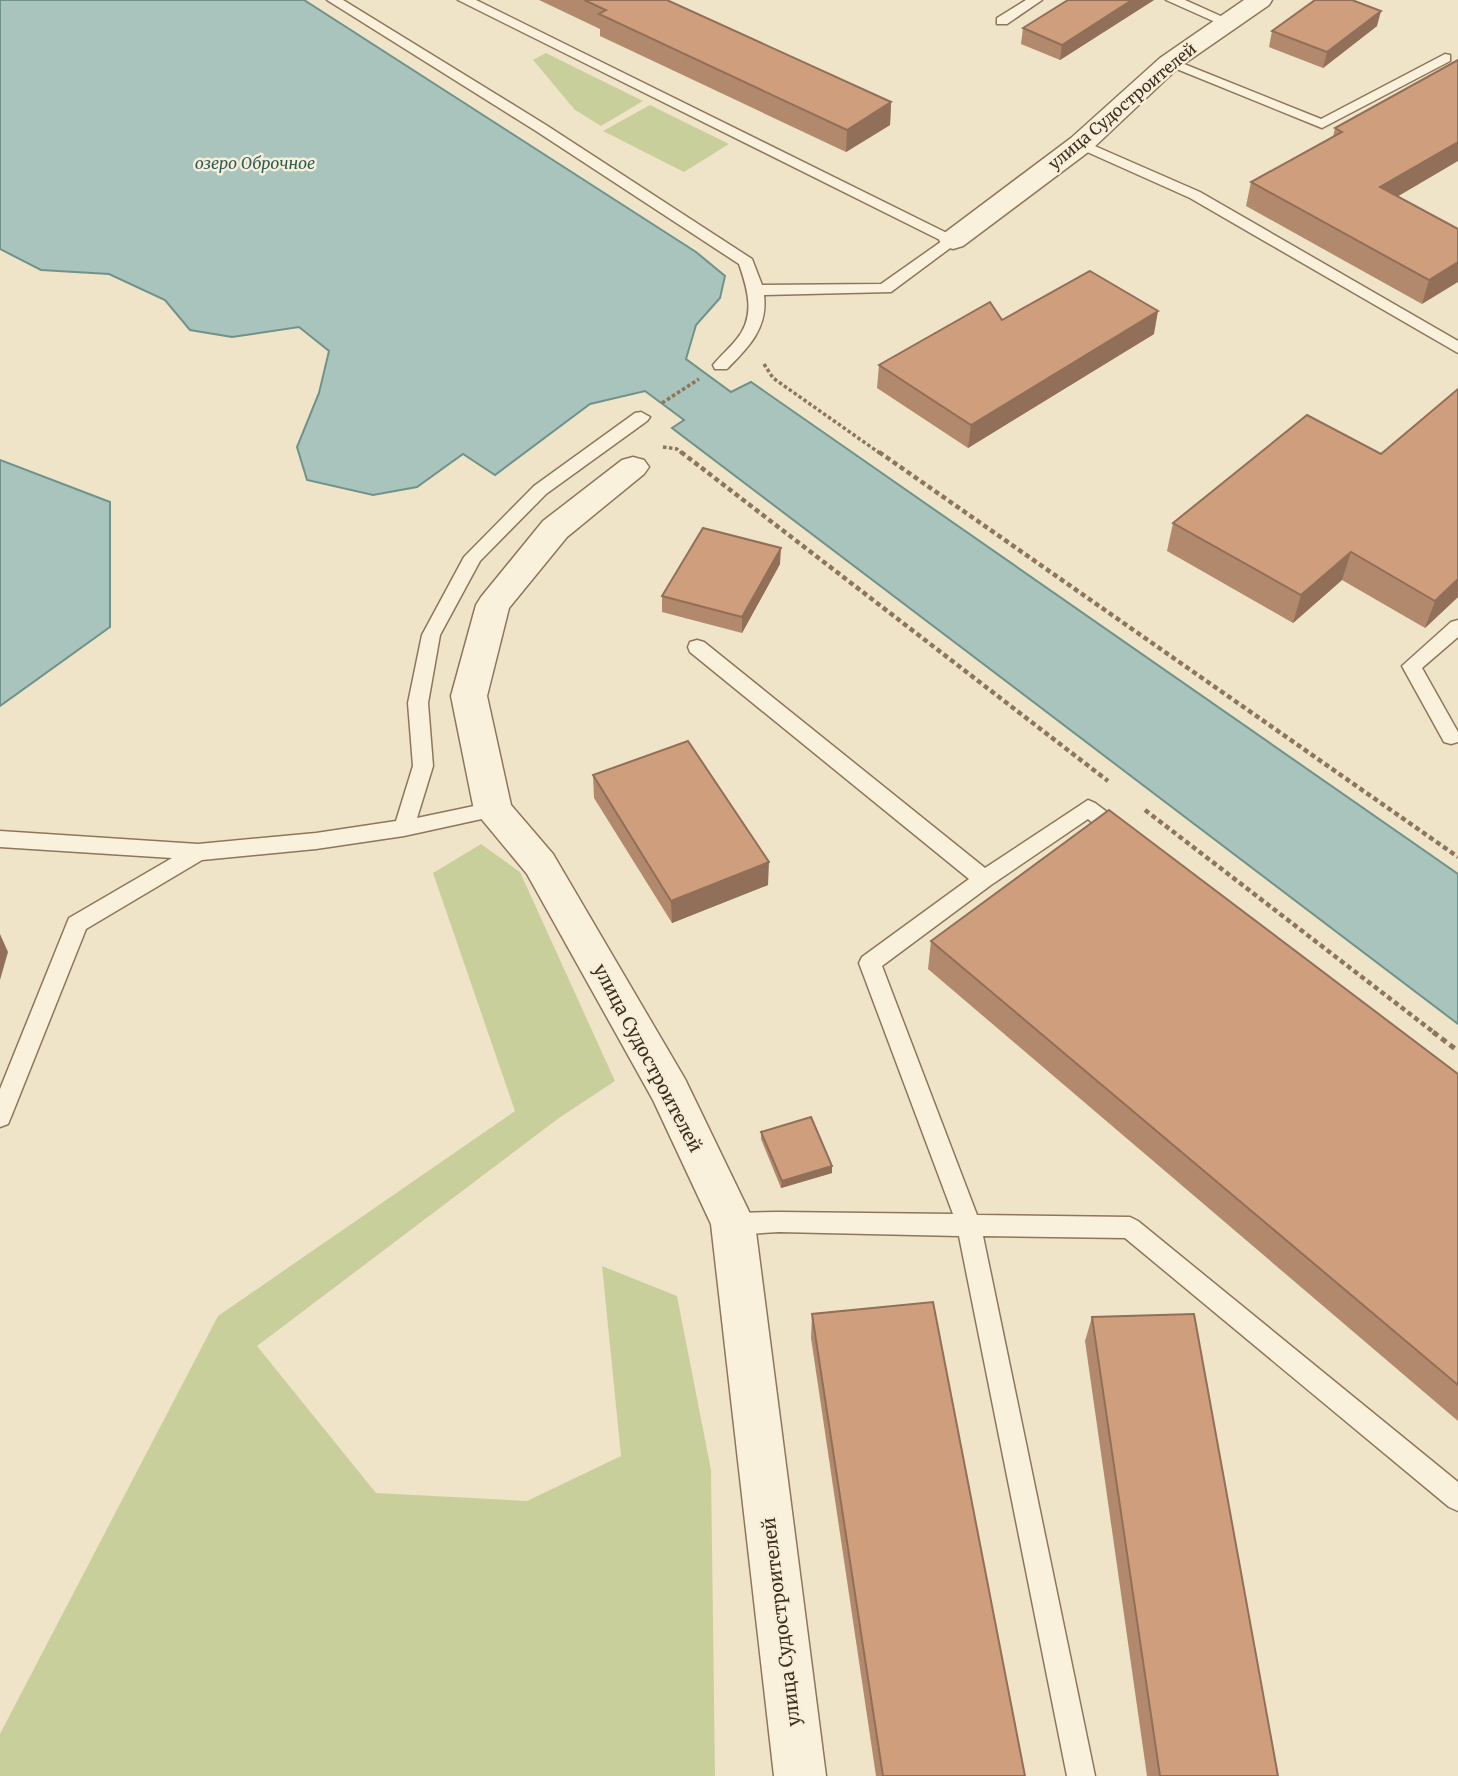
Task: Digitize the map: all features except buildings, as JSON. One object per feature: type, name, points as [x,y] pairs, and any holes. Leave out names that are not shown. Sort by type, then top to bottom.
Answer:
[{"type":"street","name":"улица Судостроителей","points":[[953,240],[1081,144],[1169,63],[1260,0]]},
{"type":"street","name":"улица Судостроителей","points":[[644,456],[555,529],[493,605],[469,696],[493,810],[540,864],[670,1091],[733,1224],[800,1776]]},
{"type":"lane","points":[[334,0],[541,128],[746,262],[757,290],[757,321],[747,341],[716,368]]},
{"type":"lane","points":[[465,0],[953,240],[885,289],[757,290]]},
{"type":"lane","points":[[1002,21],[1035,0]]},
{"type":"lane","points":[[1173,0],[1227,22]]},
{"type":"lane","points":[[1169,63],[1322,124],[1445,58]]},
{"type":"lane","points":[[1081,144],[1195,195],[1457,345]]},
{"type":"lane","points":[[404,828],[423,766],[418,704],[430,635],[473,557],[540,490],[646,413]]},
{"type":"lane","points":[[1451,737],[1412,666],[1458,627]]},
{"type":"lane","points":[[697,647],[984,879]]},
{"type":"lane","points":[[1081,1776],[969,1225],[870,963],[984,879],[1088,808],[1131,841]]},
{"type":"lane","points":[[0,839],[198,852],[316,841],[404,828],[493,810]]},
{"type":"lane","points":[[0,1117],[76,924],[140,889],[198,852]]},
{"type":"lane","points":[[733,1224],[779,1222],[1130,1228],[1458,1498]]},
{"type":"path","points":[[747,341],[773,378],[1458,857]]},
{"type":"path","points":[[646,413],[716,368]]},
{"type":"path","points":[[644,456],[677,449],[1117,788]]},
{"type":"path","points":[[1139,805],[1458,1051]]},
{"type":"green space","points":[[546,53],[643,101],[601,126],[575,110],[533,60]]},
{"type":"green space","points":[[650,105],[729,144],[684,172],[603,131]]},
{"type":"green space","points":[[481,844],[520,872],[615,1081],[559,1118],[257,1346],[376,1493],[527,1501],[621,1456],[602,1266],[677,1296],[711,1470],[715,1776],[0,1776],[0,1734],[218,1316],[515,1111],[433,873]]},
{"type":"water","name":"озеро Оброчное","points":[[0,0],[304,0],[696,252],[725,276],[720,298],[696,325],[686,359],[731,392],[751,382],[1458,874],[1458,1024],[672,428],[684,420],[645,391],[590,404],[495,475],[463,454],[417,487],[373,495],[307,480],[297,447],[319,393],[329,351],[299,327],[232,337],[190,330],[165,300],[109,274],[41,270],[0,249]]},
{"type":"water","points":[[0,460],[110,502],[110,627],[0,706]]}]
